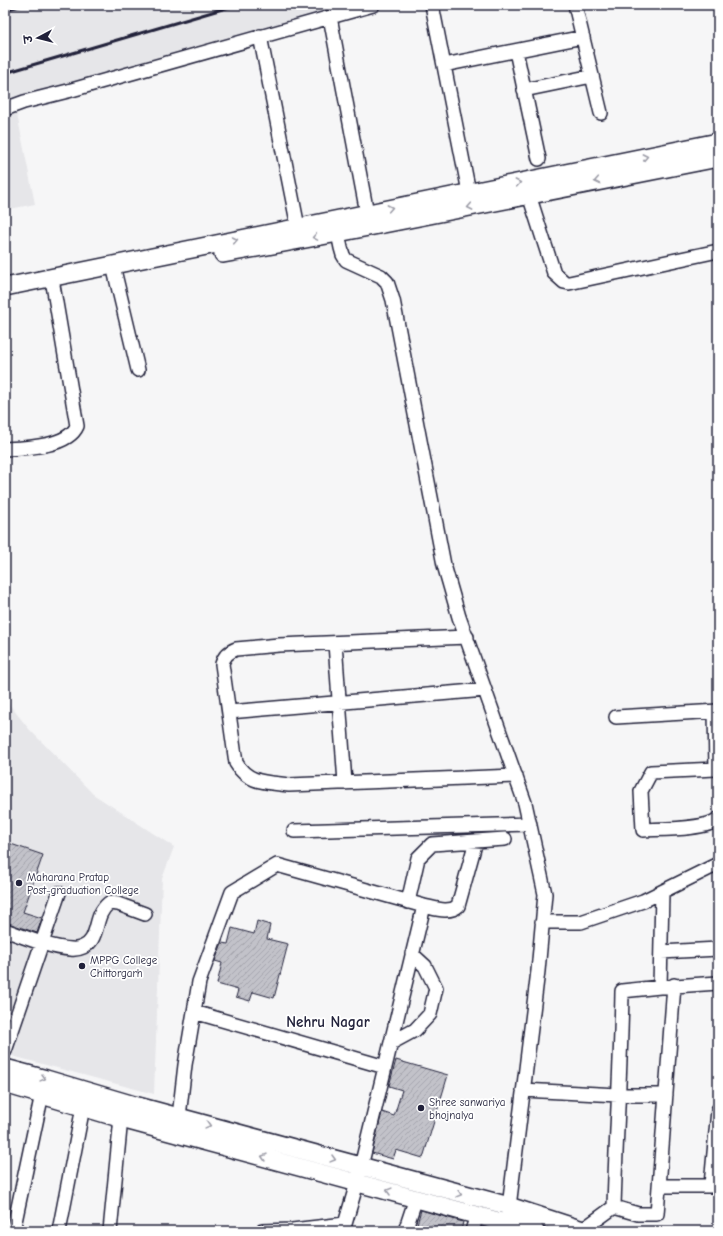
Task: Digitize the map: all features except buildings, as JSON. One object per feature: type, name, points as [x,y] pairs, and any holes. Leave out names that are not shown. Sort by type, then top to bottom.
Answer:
[{"type":"main road","points":[[5,287],[298,227],[336,226],[368,213],[718,142]]},
{"type":"main road","points":[[5,294],[115,274],[336,226],[529,195],[718,158]]},
{"type":"main road","points":[[5,1068],[178,1125],[508,1214],[583,1231]]},
{"type":"main road","points":[[5,1084],[121,1118],[178,1125]]},
{"type":"main road","points":[[359,1175],[475,1223],[508,1214],[534,1231]]},
{"type":"street","points":[[5,109],[24,102],[373,5]]},
{"type":"street","points":[[432,5],[469,192]]},
{"type":"street","points":[[575,5],[601,113]]},
{"type":"street","points":[[330,17],[368,213]]},
{"type":"street","points":[[260,36],[298,227]]},
{"type":"street","points":[[444,65],[583,37]]},
{"type":"street","points":[[516,51],[538,159]]},
{"type":"street","points":[[524,90],[592,76]]},
{"type":"street","points":[[529,195],[554,273],[564,282],[569,283],[718,251]]},
{"type":"street","points":[[336,226],[343,255],[346,260],[381,276],[387,282],[393,300],[444,565],[466,637],[525,803],[545,894],[508,1214]]},
{"type":"street","points":[[115,274],[138,370]]},
{"type":"street","points":[[5,449],[31,447],[52,443],[68,437],[75,432],[77,426],[53,285]]},
{"type":"street","points":[[466,637],[279,645],[236,649],[230,651],[222,664],[236,763],[241,772],[247,777],[256,781],[289,785],[516,776]]},
{"type":"street","points":[[335,643],[345,783]]},
{"type":"street","points":[[229,712],[485,690]]},
{"type":"street","points":[[616,717],[716,711],[717,774],[651,772],[641,791],[643,830],[702,826],[714,823],[718,819]]},
{"type":"street","points":[[294,832],[530,824]]},
{"type":"street","points":[[408,902],[418,858],[432,844],[505,839]]},
{"type":"street","points":[[178,1125],[185,1065],[199,982],[232,892],[277,865],[408,902],[453,910],[458,906],[476,841]]},
{"type":"street","points":[[542,922],[581,922],[643,901],[718,864]]},
{"type":"street","points":[[660,987],[662,892]]},
{"type":"street","points":[[5,1051],[59,893]]},
{"type":"street","points":[[5,930],[42,942],[72,949],[87,945],[92,939],[102,909],[109,903],[118,904],[145,914]]},
{"type":"street","points":[[262,1231],[292,1230],[345,1224],[359,1175],[424,906]]},
{"type":"street","points":[[661,952],[718,949]]},
{"type":"street","points":[[391,1043],[416,1030],[430,1014],[436,988],[425,966],[412,954]]},
{"type":"street","points":[[583,1231],[614,1206],[622,991],[674,985],[718,983]]},
{"type":"street","points":[[614,1206],[638,1214],[657,1214],[674,985]]},
{"type":"street","points":[[194,1012],[385,1067]]},
{"type":"street","points":[[523,1090],[618,1095],[666,1095]]},
{"type":"street","points":[[13,1231],[42,1094]]},
{"type":"street","points":[[59,1231],[83,1106]]},
{"type":"street","points":[[660,1186],[715,1186],[718,1110]]},
{"type":"street","points":[[110,1231],[121,1118]]},
{"type":"street","points":[[405,1231],[416,1198]]},
{"type":"shaded area","points":[[5,5],[348,5],[14,99],[35,204],[5,210]]},
{"type":"shaded area","name":"MPPG College Chittorgarh","points":[[5,699],[29,729],[93,794],[174,847],[162,879],[154,1094],[5,1054]]},
{"type":"railway","points":[[5,10],[23,5]]},
{"type":"railway","points":[[5,73],[236,5]]},
{"type":"place","name":"Maharana Pratap Post-graduation College","points":[[19,883]]},
{"type":"place","name":"MPPG College Chittorgarh","points":[[82,966]]},
{"type":"place","name":"Shree sanwariya bhojnalya","points":[[421,1108]]},
{"type":"district","name":"Nehru Nagar","points":[[328,1022]]}]
